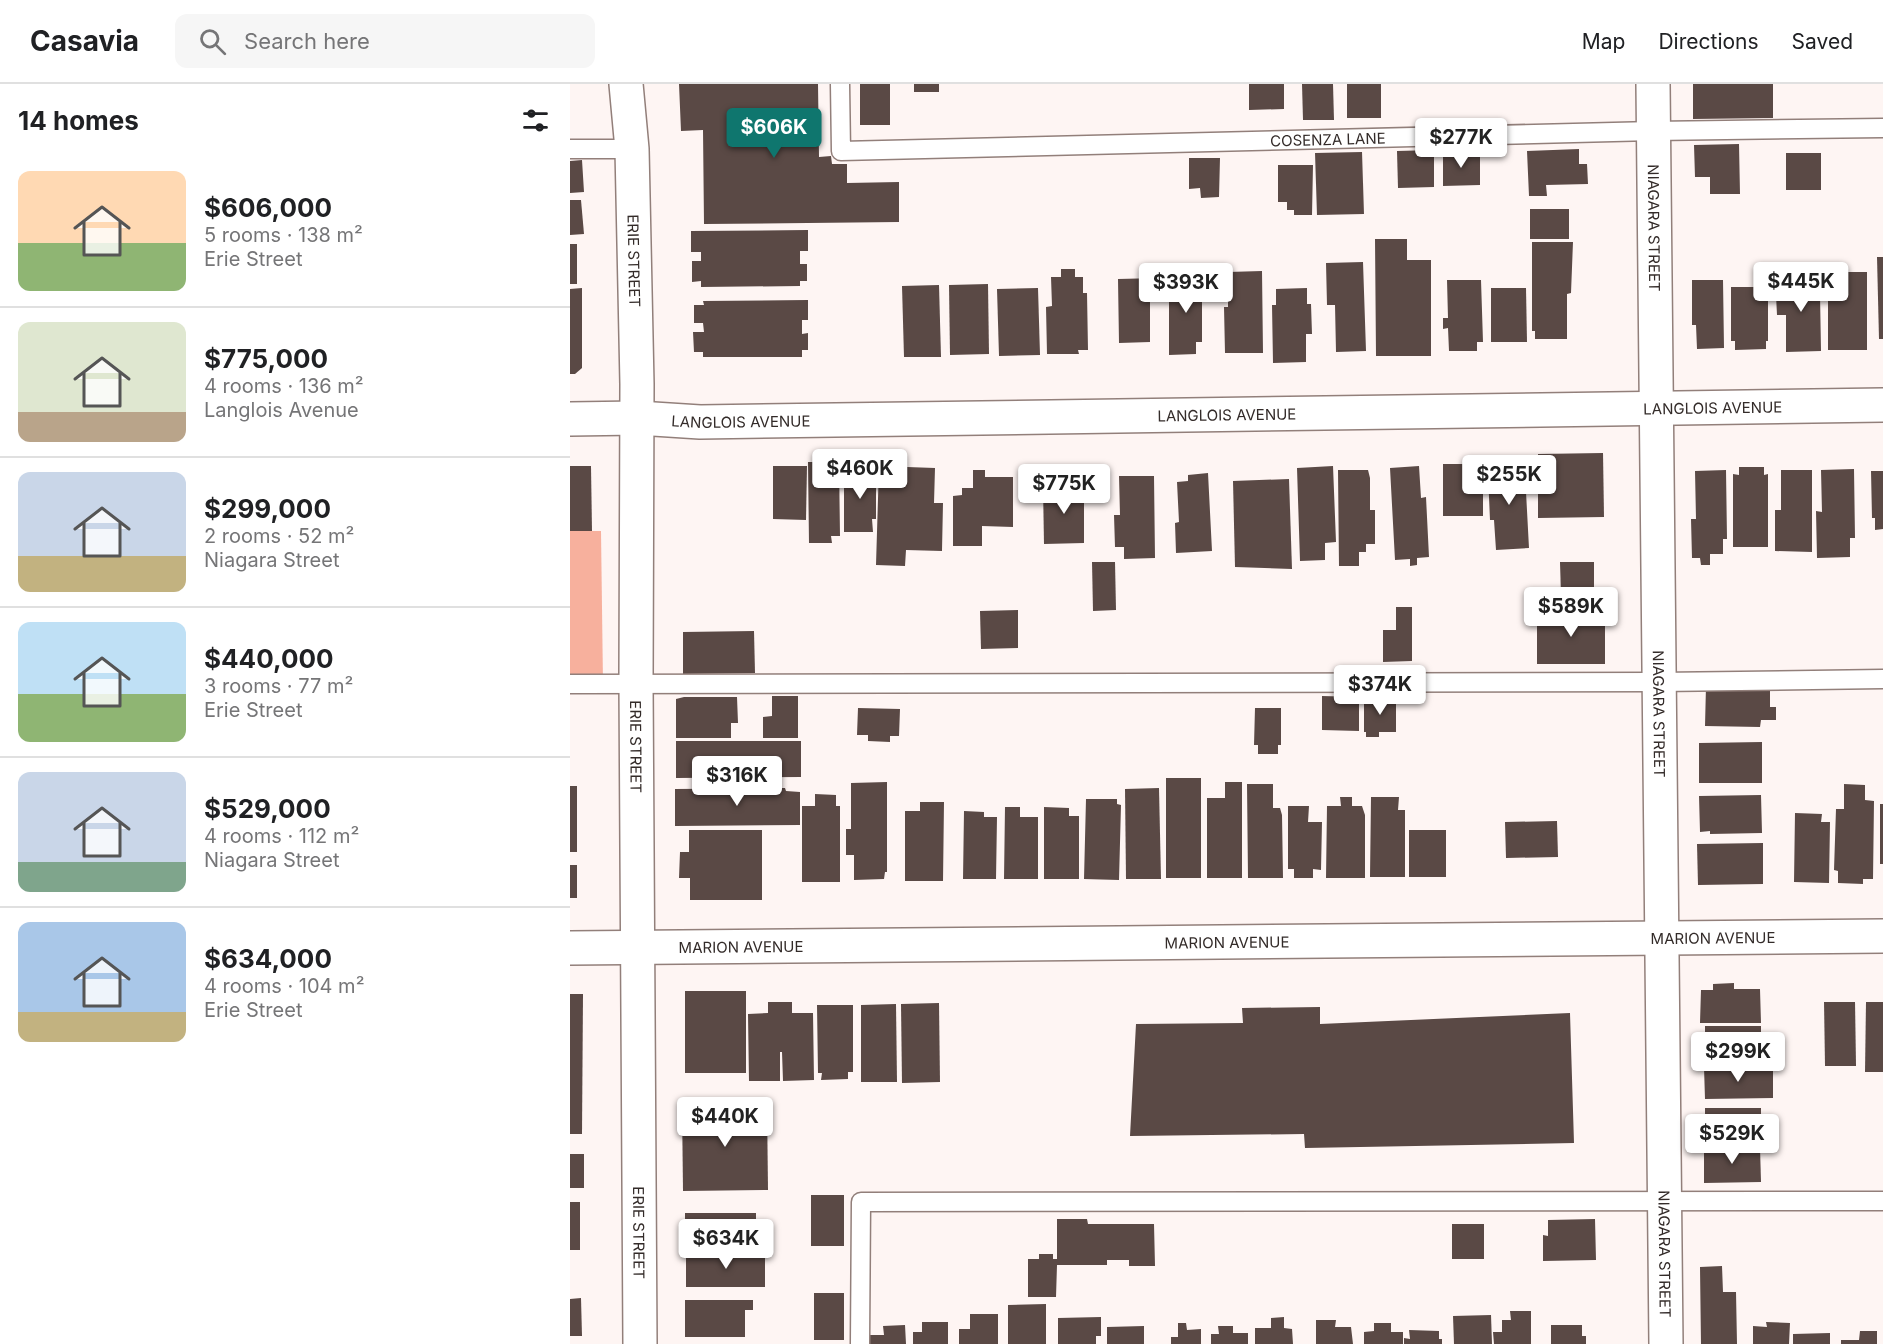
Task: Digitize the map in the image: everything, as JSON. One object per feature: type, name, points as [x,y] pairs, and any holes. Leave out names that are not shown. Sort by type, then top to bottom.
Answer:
[{"type":"street","name":"ERIE STREET","points":[[626,84],[632,148],[638,418],[636,683],[640,1344]]},
{"type":"street","name":"ERIE STREET","points":[[632,148],[638,84]]},
{"type":"street","name":"NIAGARA STREET","points":[[1653,84],[1666,1344]]},
{"type":"street","name":"LANGLOIS AVENUE","points":[[570,419],[638,418],[700,422],[1883,405]]},
{"type":"street","name":"MARION AVENUE","points":[[570,948],[1883,936]]},
{"type":"lane","name":"COSENZA LANE","points":[[840,84],[841,152],[1653,131],[1883,128]]},
{"type":"lane","points":[[570,149],[632,148]]},
{"type":"lane","points":[[570,684],[1659,682],[1883,679]]},
{"type":"lane","points":[[860,1344],[861,1202],[1883,1201]]},
{"type":"shaded area","points":[[570,531],[601,531],[603,684],[570,684]]},
{"type":"building","points":[[679,84],[818,84],[819,157],[831,156],[832,164],[847,164],[847,183],[899,182],[899,222],[704,224],[703,130],[681,131]]},
{"type":"building","points":[[860,84],[890,84],[890,125],[860,125]]},
{"type":"building","points":[[914,84],[939,84],[939,92],[914,92]]},
{"type":"building","points":[[1249,84],[1284,84],[1284,109],[1249,110]]},
{"type":"building","points":[[1302,84],[1333,84],[1334,120],[1303,120]]},
{"type":"building","points":[[1347,84],[1381,84],[1381,118],[1347,118]]},
{"type":"building","points":[[1693,84],[1773,84],[1773,118],[1693,119]]},
{"type":"building","points":[[1739,144],[1740,194],[1710,194],[1710,177],[1695,177],[1694,145]]},
{"type":"building","points":[[1579,149],[1579,164],[1587,164],[1588,184],[1546,185],[1547,196],[1529,196],[1527,151]]},
{"type":"building","points":[[1434,150],[1434,187],[1398,188],[1397,151]]},
{"type":"building","points":[[1362,152],[1364,214],[1317,215],[1315,153]]},
{"type":"building","points":[[1443,152],[1480,152],[1480,185],[1443,186]]},
{"type":"building","points":[[1786,153],[1821,153],[1821,190],[1786,190]]},
{"type":"building","points":[[1189,158],[1220,158],[1219,197],[1201,198],[1200,188],[1189,189]]},
{"type":"building","points":[[582,160],[584,192],[570,193],[570,161]]},
{"type":"building","points":[[1278,165],[1313,165],[1312,215],[1294,215],[1294,210],[1287,210],[1287,202],[1278,202]]},
{"type":"building","points":[[570,200],[581,200],[584,234],[570,235]]},
{"type":"building","points":[[1530,209],[1569,209],[1569,239],[1530,239]]},
{"type":"building","points":[[808,230],[808,251],[800,251],[800,264],[807,264],[807,281],[800,281],[800,286],[701,287],[701,281],[692,282],[692,261],[701,261],[701,252],[691,252],[691,231]]},
{"type":"building","points":[[1375,239],[1407,239],[1407,260],[1431,260],[1431,356],[1376,356]]},
{"type":"building","points":[[1532,242],[1573,242],[1571,293],[1567,294],[1567,339],[1535,339],[1535,331],[1532,331]]},
{"type":"building","points":[[570,244],[577,244],[577,284],[570,284]]},
{"type":"building","points":[[1877,257],[1883,257],[1883,339],[1879,339]]},
{"type":"building","points":[[1363,262],[1366,351],[1336,352],[1335,305],[1327,305],[1326,263]]},
{"type":"building","points":[[1061,269],[1075,269],[1075,277],[1083,277],[1083,293],[1087,293],[1088,350],[1078,350],[1079,354],[1047,354],[1046,307],[1052,306],[1051,277],[1061,277]]},
{"type":"building","points":[[1202,269],[1202,342],[1196,342],[1196,354],[1169,355],[1169,281],[1186,281],[1186,270]]},
{"type":"building","points":[[1262,271],[1263,353],[1225,353],[1224,307],[1228,307],[1228,272]]},
{"type":"building","points":[[1785,271],[1805,271],[1806,278],[1814,278],[1814,294],[1820,294],[1821,351],[1786,352],[1786,315],[1777,315],[1776,295],[1786,295]]},
{"type":"building","points":[[1840,272],[1867,272],[1867,350],[1828,350],[1828,285],[1840,285]]},
{"type":"building","points":[[1158,278],[1159,301],[1150,301],[1150,342],[1119,343],[1118,279]]},
{"type":"building","points":[[1447,280],[1481,280],[1483,342],[1477,342],[1477,351],[1449,351],[1448,328],[1443,329],[1443,318],[1448,318]]},
{"type":"building","points":[[1692,280],[1723,280],[1724,348],[1697,349],[1696,325],[1692,325]]},
{"type":"building","points":[[988,284],[989,354],[950,355],[949,285]]},
{"type":"building","points":[[939,285],[941,357],[904,357],[902,286]]},
{"type":"building","points":[[1731,287],[1768,287],[1766,349],[1735,350],[1735,341],[1731,341]]},
{"type":"building","points":[[582,288],[582,368],[575,374],[570,374],[570,289]]},
{"type":"building","points":[[1038,288],[1040,355],[999,356],[997,289]]},
{"type":"building","points":[[1307,288],[1307,304],[1311,304],[1312,334],[1306,334],[1306,362],[1273,363],[1272,305],[1276,305],[1276,289]]},
{"type":"building","points":[[1491,288],[1526,288],[1527,342],[1491,342]]},
{"type":"building","points":[[808,300],[808,320],[802,320],[802,334],[808,333],[808,350],[802,350],[802,357],[703,357],[703,352],[694,352],[693,332],[704,332],[703,323],[694,323],[694,305],[704,305],[703,301]]},
{"type":"building","points":[[1603,453],[1604,517],[1538,518],[1538,454]]},
{"type":"building","points":[[808,462],[839,462],[840,536],[831,536],[832,543],[809,543]]},
{"type":"building","points":[[1522,462],[1525,473],[1529,548],[1496,550],[1494,520],[1490,520],[1488,474],[1491,474],[1491,464]]},
{"type":"building","points":[[1443,464],[1480,464],[1480,474],[1483,474],[1483,516],[1443,516]]},
{"type":"building","points":[[570,466],[591,466],[592,531],[570,531]]},
{"type":"building","points":[[773,466],[807,466],[806,520],[773,519]]},
{"type":"building","points":[[879,466],[935,468],[934,503],[943,503],[942,551],[906,550],[905,566],[876,565]]},
{"type":"building","points":[[1333,466],[1336,542],[1325,543],[1325,560],[1300,561],[1297,468]]},
{"type":"building","points":[[1419,466],[1421,498],[1426,497],[1429,557],[1417,558],[1417,565],[1410,566],[1410,559],[1395,560],[1390,468]]},
{"type":"building","points":[[1739,467],[1764,467],[1764,475],[1768,474],[1768,547],[1733,547],[1733,474],[1739,475]]},
{"type":"building","points":[[876,469],[876,519],[872,519],[873,532],[844,532],[844,470]]},
{"type":"building","points":[[1854,469],[1855,538],[1850,538],[1850,557],[1817,558],[1816,511],[1822,512],[1821,470]]},
{"type":"building","points":[[973,470],[985,470],[985,477],[1013,477],[1013,527],[982,526],[982,546],[953,546],[953,496],[962,495],[962,488],[973,488]]},
{"type":"building","points":[[1338,470],[1368,470],[1370,478],[1370,510],[1375,510],[1375,544],[1366,544],[1366,552],[1359,552],[1359,566],[1339,566]]},
{"type":"building","points":[[1726,470],[1727,539],[1723,539],[1723,554],[1710,554],[1710,565],[1701,565],[1700,558],[1692,558],[1691,519],[1696,519],[1695,471]]},
{"type":"building","points":[[1781,470],[1812,470],[1812,552],[1775,551],[1775,510],[1781,510]]},
{"type":"building","points":[[1871,471],[1883,471],[1883,529],[1875,530],[1875,518],[1872,518]]},
{"type":"building","points":[[1208,473],[1212,551],[1176,553],[1175,523],[1179,522],[1177,482],[1188,481],[1188,475]]},
{"type":"building","points":[[1119,476],[1154,476],[1155,558],[1124,559],[1124,547],[1115,547],[1114,515],[1120,515]]},
{"type":"building","points":[[1289,479],[1292,569],[1235,567],[1233,481]]},
{"type":"building","points":[[1043,486],[1084,486],[1084,543],[1044,544]]},
{"type":"building","points":[[1092,562],[1115,562],[1116,610],[1093,611]]},
{"type":"building","points":[[1560,562],[1594,562],[1594,596],[1561,596]]},
{"type":"building","points":[[1396,607],[1412,607],[1412,661],[1383,662],[1383,630],[1396,630]]},
{"type":"building","points":[[1018,610],[1018,648],[981,649],[980,611]]},
{"type":"building","points":[[1542,612],[1605,612],[1605,664],[1537,664],[1537,615],[1542,615]]},
{"type":"building","points":[[754,631],[755,673],[683,674],[683,632]]},
{"type":"building","points":[[1706,686],[1770,687],[1770,707],[1776,707],[1776,720],[1761,720],[1760,727],[1705,726]]},
{"type":"building","points":[[772,696],[798,696],[798,738],[763,738],[763,717],[772,716]]},
{"type":"building","points":[[1322,696],[1359,697],[1359,731],[1322,730]]},
{"type":"building","points":[[737,697],[738,723],[731,723],[731,738],[676,738],[676,699]]},
{"type":"building","points":[[1364,697],[1396,697],[1396,732],[1379,732],[1379,737],[1366,737]]},
{"type":"building","points":[[858,708],[900,709],[899,736],[890,736],[890,742],[868,741],[868,735],[857,735]]},
{"type":"building","points":[[1255,708],[1281,708],[1281,745],[1278,745],[1278,754],[1258,754],[1258,745],[1254,745]]},
{"type":"building","points":[[676,741],[801,741],[801,777],[676,778]]},
{"type":"building","points":[[1762,742],[1762,783],[1699,783],[1699,743]]},
{"type":"building","points":[[1166,778],[1201,778],[1201,878],[1166,878]]},
{"type":"building","points":[[887,782],[887,872],[885,872],[884,879],[854,880],[854,855],[846,855],[846,829],[851,829],[851,783]]},
{"type":"building","points":[[1225,782],[1242,782],[1242,878],[1207,878],[1207,798],[1225,798]]},
{"type":"building","points":[[1247,784],[1273,784],[1273,808],[1280,808],[1282,815],[1283,878],[1248,878]]},
{"type":"building","points":[[1844,784],[1865,785],[1865,800],[1874,801],[1873,879],[1863,879],[1863,884],[1838,883],[1838,871],[1834,870],[1836,809],[1844,809]]},
{"type":"building","points":[[570,786],[577,786],[577,852],[570,852]]},
{"type":"building","points":[[785,788],[786,791],[800,792],[800,825],[675,826],[675,789]]},
{"type":"building","points":[[1159,788],[1161,879],[1126,879],[1125,789]]},
{"type":"building","points":[[815,794],[836,795],[836,806],[840,806],[840,882],[802,882],[802,806],[815,806]]},
{"type":"building","points":[[1761,795],[1762,833],[1710,834],[1710,831],[1700,832],[1699,796]]},
{"type":"building","points":[[1340,797],[1352,797],[1352,806],[1362,806],[1365,815],[1365,878],[1326,878],[1327,806],[1341,806]]},
{"type":"building","points":[[1371,797],[1399,797],[1398,810],[1405,810],[1405,877],[1370,877]]},
{"type":"building","points":[[1086,799],[1117,799],[1117,804],[1121,805],[1119,880],[1084,879]]},
{"type":"building","points":[[920,802],[944,802],[943,881],[905,881],[905,811],[920,811]]},
{"type":"building","points":[[1880,804],[1883,804],[1883,864],[1880,864]]},
{"type":"building","points":[[1288,806],[1309,806],[1308,822],[1322,822],[1321,870],[1313,869],[1313,878],[1294,878],[1294,869],[1288,869]]},
{"type":"building","points":[[1005,807],[1020,807],[1020,817],[1038,817],[1038,879],[1004,879]]},
{"type":"building","points":[[1044,807],[1069,808],[1069,816],[1079,816],[1079,879],[1044,879]]},
{"type":"building","points":[[964,811],[984,812],[984,817],[997,817],[996,879],[963,879]]},
{"type":"building","points":[[1795,813],[1822,814],[1821,822],[1830,822],[1829,883],[1794,882]]},
{"type":"building","points":[[1557,821],[1558,857],[1506,858],[1505,822]]},
{"type":"building","points":[[689,830],[762,830],[762,900],[690,900],[690,878],[679,878],[680,852],[689,852]]},
{"type":"building","points":[[1409,830],[1446,830],[1446,877],[1409,877]]},
{"type":"building","points":[[1763,843],[1763,884],[1698,885],[1697,844]]},
{"type":"building","points":[[570,865],[577,865],[577,898],[570,898]]},
{"type":"building","points":[[1734,983],[1734,989],[1760,989],[1761,1023],[1700,1023],[1701,990],[1713,990],[1713,984]]},
{"type":"building","points":[[685,991],[746,991],[746,1073],[685,1073]]},
{"type":"building","points":[[570,994],[583,994],[582,1134],[570,1134]]},
{"type":"building","points":[[768,1002],[792,1002],[792,1013],[813,1013],[814,1080],[783,1081],[782,1052],[780,1052],[780,1081],[749,1081],[748,1014],[768,1013]]},
{"type":"building","points":[[1824,1002],[1855,1002],[1856,1066],[1825,1066]]},
{"type":"building","points":[[1866,1002],[1883,1002],[1883,1072],[1865,1072]]},
{"type":"building","points":[[939,1003],[940,1082],[902,1083],[901,1004]]},
{"type":"building","points":[[896,1004],[897,1082],[861,1082],[861,1005]]},
{"type":"building","points":[[817,1005],[853,1005],[853,1072],[848,1072],[848,1079],[821,1080],[822,1073],[818,1073]]},
{"type":"building","points":[[1320,1007],[1320,1024],[1570,1013],[1574,1143],[1305,1148],[1304,1134],[1130,1136],[1136,1024],[1243,1023],[1242,1008]]},
{"type":"building","points":[[1705,1026],[1761,1026],[1761,1033],[1772,1033],[1772,1049],[1760,1048],[1761,1059],[1705,1059]]},
{"type":"building","points":[[1761,1066],[1761,1070],[1773,1069],[1773,1098],[1705,1099],[1704,1067]]},
{"type":"building","points":[[767,1104],[768,1190],[683,1191],[682,1105]]},
{"type":"building","points":[[1705,1108],[1761,1108],[1761,1114],[1772,1114],[1772,1134],[1760,1134],[1760,1142],[1705,1142]]},
{"type":"building","points":[[1760,1147],[1761,1182],[1704,1183],[1704,1148]]},
{"type":"building","points":[[570,1154],[584,1154],[584,1188],[570,1188]]},
{"type":"building","points":[[811,1195],[844,1195],[844,1246],[811,1246]]},
{"type":"building","points":[[570,1202],[580,1202],[580,1250],[570,1250]]},
{"type":"building","points":[[685,1213],[756,1213],[756,1251],[685,1251]]},
{"type":"building","points":[[1057,1219],[1087,1219],[1088,1224],[1154,1224],[1155,1266],[1129,1266],[1129,1260],[1107,1260],[1107,1265],[1057,1265],[1056,1297],[1028,1297],[1028,1259],[1039,1259],[1039,1254],[1053,1254],[1053,1259],[1057,1259]]},
{"type":"building","points":[[1595,1219],[1596,1260],[1543,1261],[1543,1235],[1548,1236],[1548,1220]]},
{"type":"building","points":[[1452,1224],[1484,1224],[1484,1259],[1452,1259]]},
{"type":"building","points":[[686,1254],[765,1254],[765,1287],[686,1287]]},
{"type":"building","points":[[1722,1266],[1723,1292],[1736,1292],[1737,1344],[1701,1344],[1700,1267]]},
{"type":"building","points":[[814,1293],[844,1293],[844,1340],[814,1340]]},
{"type":"building","points":[[581,1298],[582,1336],[570,1336],[570,1299]]},
{"type":"building","points":[[685,1300],[753,1300],[753,1310],[745,1310],[745,1337],[685,1337]]},
{"type":"building","points":[[1046,1304],[1046,1344],[1008,1344],[1008,1305]]},
{"type":"building","points":[[1510,1311],[1531,1311],[1531,1344],[1494,1344],[1493,1332],[1502,1332],[1502,1320],[1511,1320]]},
{"type":"building","points":[[970,1314],[998,1314],[998,1344],[959,1344],[959,1329],[970,1329]]},
{"type":"building","points":[[1491,1315],[1492,1344],[1454,1344],[1453,1316]]},
{"type":"building","points":[[1101,1317],[1101,1336],[1096,1336],[1096,1344],[1058,1344],[1058,1318]]},
{"type":"building","points":[[1284,1317],[1284,1328],[1292,1329],[1293,1344],[1255,1344],[1255,1328],[1271,1328],[1271,1318]]},
{"type":"building","points":[[1316,1320],[1336,1320],[1335,1327],[1351,1327],[1353,1344],[1316,1344]]},
{"type":"building","points":[[922,1322],[948,1322],[948,1344],[913,1344],[913,1332],[922,1332]]},
{"type":"building","points":[[1766,1322],[1790,1323],[1789,1344],[1753,1344],[1753,1326],[1767,1327]]},
{"type":"building","points":[[1178,1323],[1186,1323],[1187,1330],[1201,1329],[1201,1344],[1171,1344],[1171,1337],[1178,1337]]},
{"type":"building","points":[[1374,1323],[1391,1323],[1391,1332],[1403,1332],[1403,1344],[1364,1344],[1364,1332],[1374,1331]]},
{"type":"building","points":[[905,1325],[906,1344],[869,1344],[869,1335],[884,1335],[883,1326]]},
{"type":"building","points":[[1551,1325],[1582,1325],[1582,1336],[1586,1336],[1586,1344],[1551,1344]]},
{"type":"building","points":[[1144,1326],[1144,1344],[1107,1344],[1107,1327]]},
{"type":"building","points":[[1218,1326],[1233,1326],[1233,1333],[1248,1333],[1248,1344],[1211,1344],[1211,1334],[1219,1334]]},
{"type":"building","points":[[1409,1330],[1439,1331],[1442,1344],[1404,1344],[1404,1338],[1410,1339]]},
{"type":"building","points":[[1860,1331],[1877,1331],[1877,1344],[1841,1344],[1841,1340],[1859,1340]]},
{"type":"building","points":[[1830,1333],[1830,1344],[1793,1344],[1793,1334]]}]
